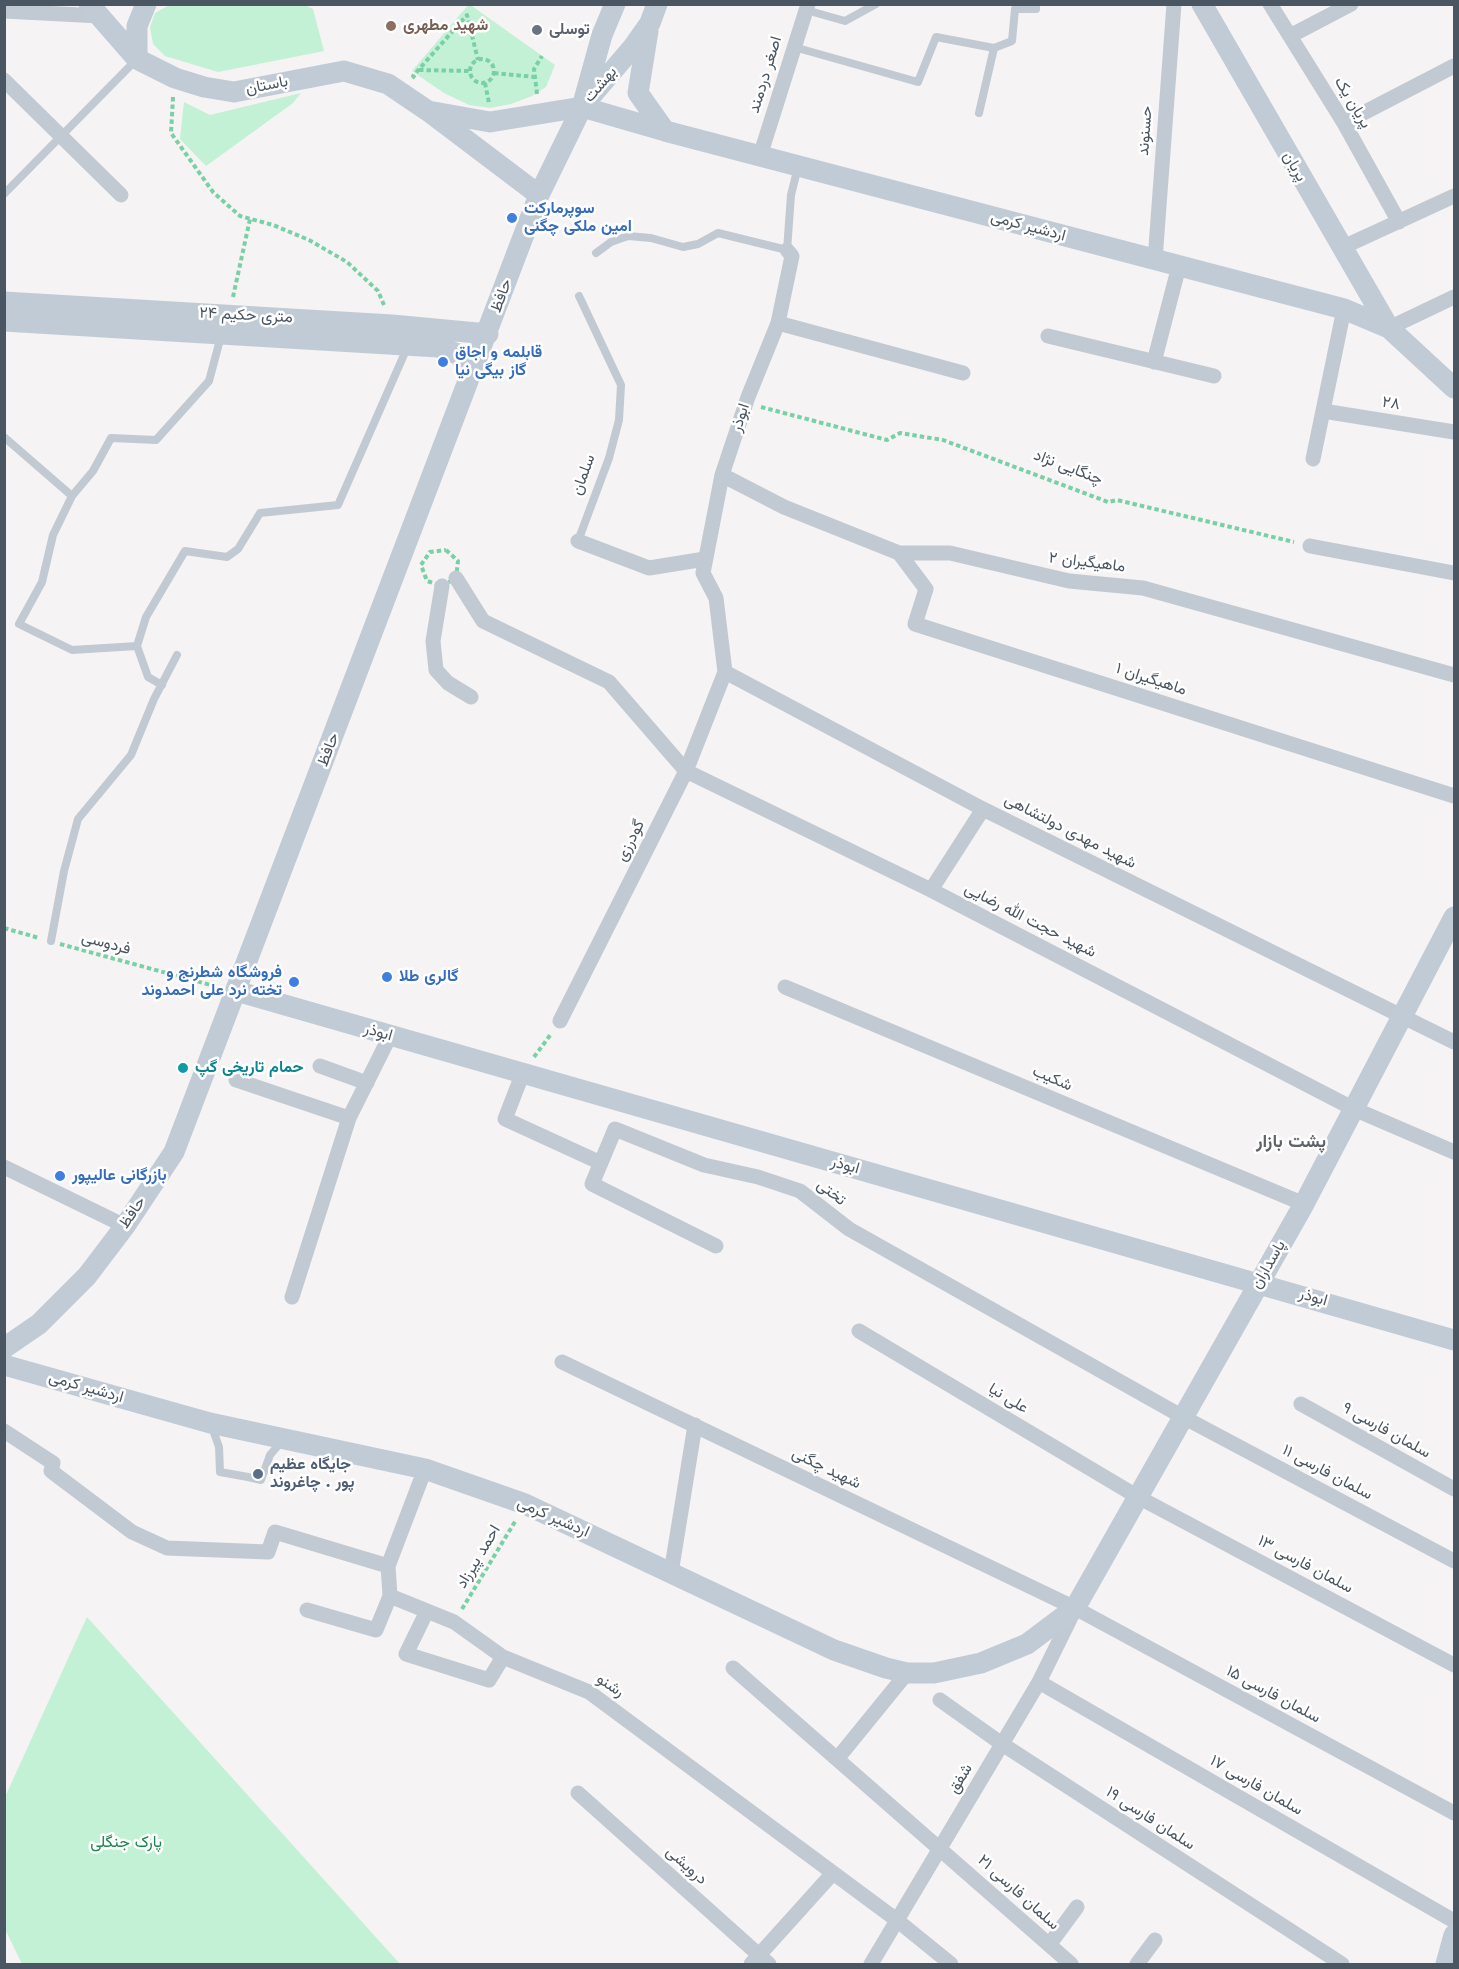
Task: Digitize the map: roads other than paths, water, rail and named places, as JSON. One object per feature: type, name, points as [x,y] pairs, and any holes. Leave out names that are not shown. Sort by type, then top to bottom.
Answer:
[{"type":"main road","points":[[137,59],[137,26],[146,4]]},
{"type":"main road","name":"بهشت","points":[[582,107],[599,45],[615,4]]},
{"type":"main road","name":"پریان","points":[[1202,4],[1341,249],[1389,328]]},
{"type":"main road","name":"باستان","points":[[94,10],[137,59],[175,78],[234,92],[344,71],[388,84],[428,111],[539,195]]},
{"type":"main road","points":[[653,14],[638,93],[665,131]]},
{"type":"main road","name":"بهشت","points":[[582,107],[633,47],[653,14]]},
{"type":"main road","name":"باستان","points":[[428,111],[490,122],[582,107]]},
{"type":"main road","name":"اردشیر کرمی","points":[[582,107],[665,131],[1344,309],[1389,328]]},
{"type":"main road","name":"حافظ","points":[[4,1348],[39,1324],[87,1276],[125,1226],[174,1152],[474,372],[539,195],[582,107]]},
{"type":"main road","name":"۲۴ متری حکیم","points":[[4,302],[438,347],[458,354],[474,372]]},
{"type":"main road","name":"۲۴ متری حکیم","points":[[4,321],[392,325],[488,334]]},
{"type":"main road","points":[[1389,328],[1455,388]]},
{"type":"main road","name":"پاسداران","points":[[1075,1608],[1304,1204],[1455,917]]},
{"type":"main road","name":"ابوذر","points":[[236,992],[522,1075],[1260,1282],[1455,1340]]},
{"type":"main road","name":"اردشیر کرمی","points":[[4,1365],[210,1423],[425,1469],[525,1504],[834,1650],[907,1673],[934,1673],[981,1663],[1027,1644],[1075,1608]]},
{"type":"main road","points":[[1446,1965],[1455,1935]]},
{"type":"street","name":"حسنوند","points":[[1155,260],[1174,4]]},
{"type":"street","name":"پریان یک","points":[[1270,4],[1344,123],[1398,222]]},
{"type":"street","points":[[1290,36],[1351,4]]},
{"type":"street","name":"اصغر دردمند","points":[[760,156],[807,7]]},
{"type":"street","points":[[4,11],[94,10]]},
{"type":"street","points":[[1344,123],[1455,66]]},
{"type":"street","points":[[4,80],[121,195]]},
{"type":"street","points":[[1341,249],[1455,196]]},
{"type":"street","name":"ابوذر","points":[[725,672],[716,598],[703,573],[705,559],[722,475],[746,403],[778,323],[792,256],[787,250]]},
{"type":"street","points":[[1154,362],[1179,266]]},
{"type":"street","points":[[1389,328],[1455,297]]},
{"type":"street","points":[[1313,459],[1344,309]]},
{"type":"street","points":[[778,323],[963,373]]},
{"type":"street","points":[[1048,336],[1214,376]]},
{"type":"street","name":"۲۸","points":[[1323,411],[1455,432]]},
{"type":"street","name":"ماهیگیران ۲","points":[[722,475],[784,507],[899,553],[950,553],[1069,581],[1143,588],[1455,675]]},
{"type":"street","name":"سلمان","points":[[578,541],[649,568],[705,559]]},
{"type":"street","points":[[1310,546],[1455,573]]},
{"type":"street","name":"ماهیگیران ۱","points":[[899,553],[926,589],[915,624],[1455,796]]},
{"type":"street","points":[[456,578],[483,621],[609,682],[686,771]]},
{"type":"street","points":[[442,586],[433,641],[436,670],[448,683],[471,698]]},
{"type":"street","name":"گودرزی","points":[[560,1021],[686,771],[725,672]]},
{"type":"street","name":"شهید مهدی دولتشاهی","points":[[725,672],[983,809],[1401,1018],[1455,1042]]},
{"type":"street","name":"شهید حجت الله رضایی","points":[[686,771],[932,890],[1354,1109],[1455,1152]]},
{"type":"street","points":[[932,890],[983,809]]},
{"type":"street","name":"شکیب","points":[[786,987],[1304,1204]]},
{"type":"street","points":[[291,1297],[349,1118],[390,1036]]},
{"type":"street","points":[[320,1066],[367,1083]]},
{"type":"street","points":[[522,1075],[504,1119],[601,1163]]},
{"type":"street","points":[[236,1080],[349,1118]]},
{"type":"street","name":"تختی","points":[[717,1246],[592,1184],[615,1129],[704,1165],[758,1177],[800,1191],[849,1229],[1183,1417]]},
{"type":"street","points":[[4,1167],[125,1226]]},
{"type":"street","name":"علی نیا","points":[[859,1331],[1138,1497]]},
{"type":"street","name":"شهید چگنی","points":[[562,1362],[1075,1608]]},
{"type":"street","name":"سلمان فارسی ۹","points":[[1301,1404],[1455,1489]]},
{"type":"street","name":"سلمان فارسی ۱۱","points":[[1183,1417],[1455,1561]]},
{"type":"street","points":[[671,1573],[695,1425]]},
{"type":"street","points":[[4,1431],[53,1463],[51,1471],[132,1533],[167,1548],[268,1552],[275,1532],[388,1566]]},
{"type":"street","points":[[307,1610],[376,1630],[390,1596],[388,1566],[425,1469]]},
{"type":"street","name":"سلمان فارسی ۱۳","points":[[1138,1497],[1455,1665]]},
{"type":"street","name":"رشنو","points":[[390,1596],[454,1622],[503,1657],[589,1692],[898,1921],[951,1965]]},
{"type":"street","name":"شفق","points":[[871,1965],[1039,1682],[1075,1608]]},
{"type":"street","name":"سلمان فارسی ۱۵","points":[[1075,1608],[1455,1813]]},
{"type":"street","points":[[428,1611],[406,1654],[489,1680],[503,1657]]},
{"type":"street","name":"سلمان فارسی ۲۱","points":[[733,1668],[941,1848],[1071,1965]]},
{"type":"street","points":[[837,1759],[907,1673]]},
{"type":"street","name":"سلمان فارسی ۱۷","points":[[1039,1682],[1455,1921]]},
{"type":"street","name":"سلمان فارسی ۱۹","points":[[940,1700],[1002,1744],[1342,1965]]},
{"type":"street","name":"درویشی","points":[[578,1793],[760,1962]]},
{"type":"street","points":[[760,1962],[833,1873]]},
{"type":"street","points":[[1049,1945],[1077,1907]]},
{"type":"street","points":[[1137,1965],[1155,1940]]},
{"type":"lane","points":[[807,7],[845,21],[876,4]]},
{"type":"lane","points":[[794,47],[918,82],[936,37],[994,48],[1012,41],[1016,9],[1036,9],[1036,4]]},
{"type":"lane","points":[[979,112],[994,48]]},
{"type":"lane","points":[[4,194],[137,59]]},
{"type":"lane","name":"ابوذر","points":[[787,250],[791,195],[798,166]]},
{"type":"lane","points":[[596,253],[611,242],[628,236],[651,238],[683,247],[699,244],[718,233],[787,250]]},
{"type":"lane","name":"سلمان","points":[[578,541],[609,458],[620,420],[621,385],[579,296]]},
{"type":"lane","points":[[137,646],[72,650],[19,624],[42,582],[53,535],[72,496],[93,471],[111,438],[156,440],[208,381],[225,325]]},
{"type":"lane","points":[[162,685],[148,676],[137,646],[146,617],[185,550],[227,557],[238,549],[260,513],[338,505],[409,345]]},
{"type":"lane","points":[[4,438],[72,496]]},
{"type":"lane","points":[[51,941],[64,872],[78,819],[131,755],[177,655]]},
{"type":"lane","points":[[210,1423],[219,1447],[220,1472],[261,1479],[270,1455],[285,1438]]},
{"type":"place","name":"شهید مطهری","points":[[391,26]]},
{"type":"place","name":"توسلی","points":[[537,30]]},
{"type":"place","name":"سوپرمارکت امین ملکی چگنی","points":[[512,218]]},
{"type":"place","name":"قابلمه و اجاق گاز بیگی نیا","points":[[443,362]]},
{"type":"place","name":"گالری طلا","points":[[387,977]]},
{"type":"place","name":"فروشگاه شطرنج و تخته نرد علی احمدوند","points":[[294,982]]},
{"type":"place","name":"حمام تاریخی گپ","points":[[183,1068]]},
{"type":"place","name":"بازرگانی عالیپور","points":[[60,1176]]},
{"type":"place","name":"جایگاه عظیم پور . چاغروند","points":[[258,1474]]},
{"type":"district","name":"پشت بازار","points":[[1291,1143]]},
{"type":"park label","name":"پارک جنگلی","points":[[126,1843]]}]
